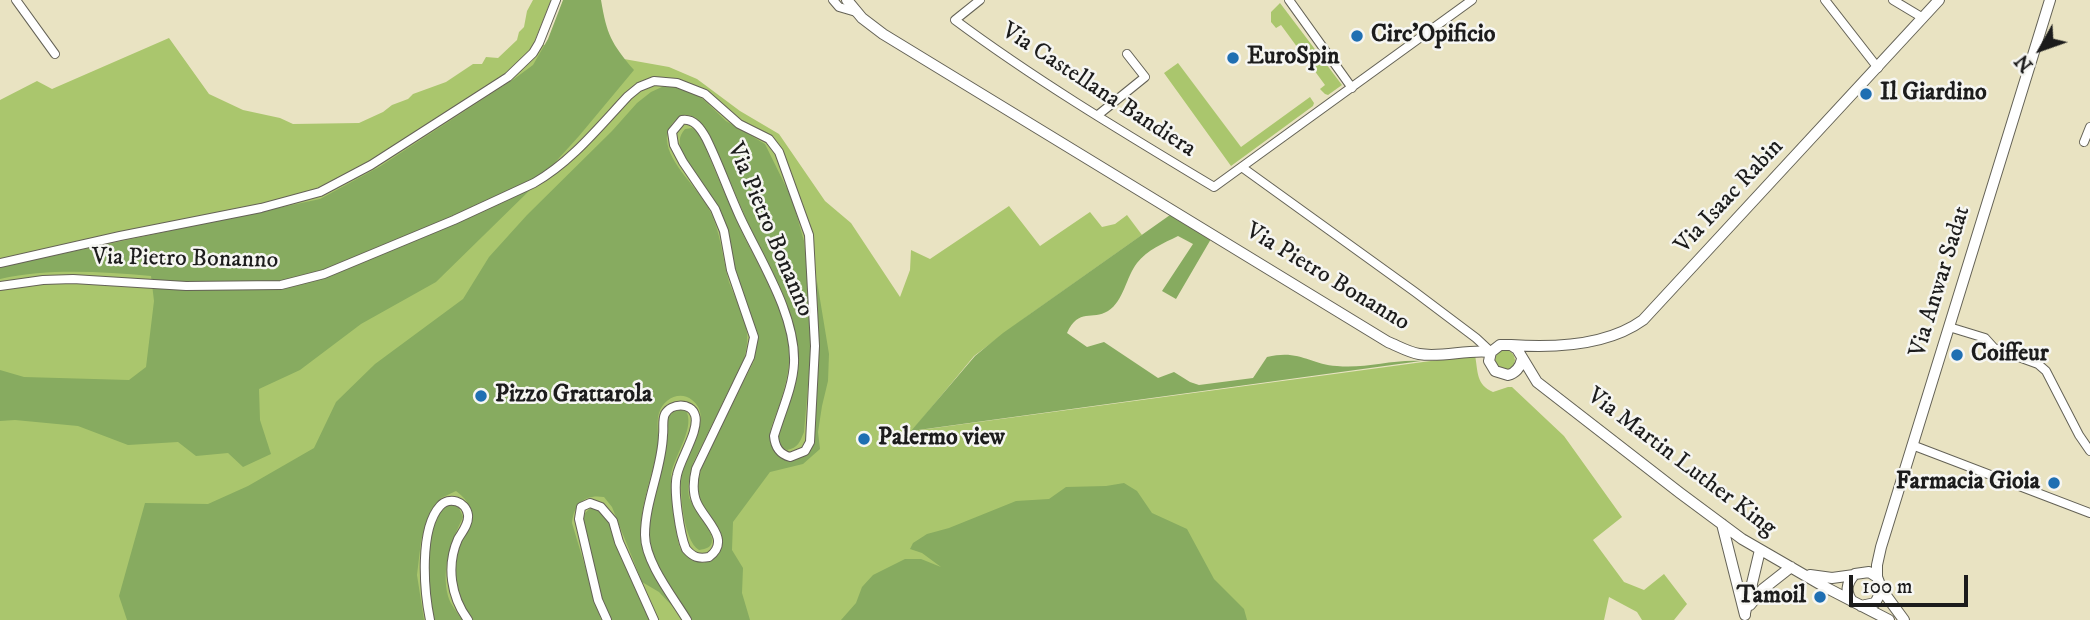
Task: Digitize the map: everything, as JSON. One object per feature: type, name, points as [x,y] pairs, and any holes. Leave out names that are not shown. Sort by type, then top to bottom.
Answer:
[{"type":"street","points":[[16,0],[55,54]]},
{"type":"street","name":"Via Pietro Bonanno","points":[[0,263],[261,208],[320,192],[371,165],[508,77],[533,53],[556,0]]},
{"type":"street","name":"Via Pietro Bonanno","points":[[833,0],[839,7],[856,12],[883,34],[1388,342],[1418,354],[1491,352]]},
{"type":"street","points":[[847,0],[856,12]]},
{"type":"street","name":"Via Castellana Bandiera","points":[[979,0],[955,20],[998,52],[1214,187],[1243,168]]},
{"type":"street","points":[[1289,0],[1352,88]]},
{"type":"street","points":[[1472,0],[1243,168],[1476,338],[1491,352]]},
{"type":"street","points":[[1825,0],[1878,68]]},
{"type":"street","points":[[1893,0],[1923,18]]},
{"type":"street","name":"Via Isaac Rabin","points":[[1506,345],[1551,346],[1598,340],[1627,331],[1643,320],[1939,0]]},
{"type":"street","name":"Via Anwar Sadat","points":[[1877,577],[1881,547],[2050,0]]},
{"type":"street","points":[[1098,115],[1145,77],[1127,54]]},
{"type":"street","name":"Via Pietro Bonanno","points":[[0,286],[73,279],[236,287],[281,285],[303,280],[389,248],[553,173],[639,87],[653,81],[665,81],[705,94],[731,118],[769,139],[779,152],[809,235],[815,346],[810,442],[805,451],[790,457],[779,452],[774,436],[794,363],[787,315],[701,128],[688,119],[682,120],[672,132],[674,145],[719,218],[731,270],[754,337],[750,357],[693,480],[696,501],[715,529],[719,540],[718,548],[709,557],[697,558],[686,549],[676,489],[678,470],[693,433],[696,417],[687,407],[676,406],[666,412],[664,418],[663,440],[645,535],[649,554],[687,620]]},
{"type":"street","points":[[2084,142],[2090,127]]},
{"type":"street","points":[[1454,322],[1474,343],[1469,351]]},
{"type":"street","points":[[1949,327],[1985,338],[1994,348],[2038,365],[2046,371],[2086,449],[2090,451]]},
{"type":"street","points":[[1476,338],[1506,345],[1517,349],[1522,359],[1519,368],[1513,374],[1503,375],[1495,371],[1489,360],[1496,346],[1506,345]]},
{"type":"street","name":"Via Martin Luther King","points":[[1522,359],[1537,382]]},
{"type":"street","name":"Via Martin Luther King","points":[[1513,374],[1537,382],[1760,550],[1889,620]]},
{"type":"street","points":[[1912,445],[2090,513]]},
{"type":"street","points":[[430,620],[424,565],[430,525],[444,501],[453,500],[460,503],[468,515],[467,524],[457,541],[450,571],[457,604],[468,620]]},
{"type":"street","points":[[607,620],[598,600],[579,519],[581,507],[590,503],[601,507],[612,521],[654,620]]},
{"type":"street","points":[[1722,524],[1744,617]]},
{"type":"street","points":[[1744,617],[1760,550]]},
{"type":"street","points":[[1744,617],[1757,595],[1791,567]]},
{"type":"street","points":[[1802,573],[1832,578],[1864,572],[1877,577],[1882,590],[1904,620]]},
{"type":"street","points":[[1855,575],[1847,588],[1850,598],[1857,604],[1875,603],[1882,590]]},
{"type":"green space","points":[[533,0],[551,0],[534,43],[669,67],[697,79],[740,111],[779,134],[825,201],[851,223],[900,297],[910,270],[911,250],[930,259],[1009,206],[1040,246],[1090,212],[1102,227],[1115,224],[1127,215],[1142,235],[974,356],[912,431],[1475,355],[1483,386],[1493,392],[1512,387],[1564,436],[1622,517],[1593,540],[1624,582],[1644,590],[1664,574],[1687,604],[1674,620],[1642,620],[1637,612],[1609,597],[1604,620],[0,620],[0,100],[37,81],[52,89],[169,38],[209,94],[243,110],[280,118],[293,124],[359,123],[413,94],[446,82],[473,64],[482,64],[486,57],[498,58],[517,40]]},
{"type":"green space","points":[[563,0],[601,0],[611,38],[634,70],[531,189],[436,282],[361,324],[300,370],[259,389],[260,420],[271,454],[243,467],[228,453],[196,456],[178,442],[128,445],[78,426],[0,421],[0,370],[24,377],[129,380],[146,367],[154,301],[151,276],[57,272],[0,279],[0,267],[320,199],[379,167],[533,65],[548,39]]},
{"type":"green space","points":[[1280,3],[1342,85],[1328,95],[1320,89],[1325,85],[1281,25],[1276,28],[1271,22],[1271,12]]},
{"type":"green space","points":[[1178,63],[1241,147],[1310,97],[1314,103],[1231,166],[1164,73]]},
{"type":"green space","points":[[664,86],[693,93],[726,121],[765,144],[792,199],[804,241],[811,350],[804,432],[798,444],[787,450],[781,447],[779,430],[797,368],[794,330],[713,142],[695,117],[680,116],[671,125],[668,133],[669,149],[713,218],[729,282],[744,320],[747,340],[744,359],[693,463],[690,476],[689,497],[708,528],[712,542],[708,547],[699,550],[689,536],[681,489],[682,470],[697,434],[701,416],[692,400],[682,396],[668,400],[659,413],[658,445],[642,511],[641,538],[649,565],[677,611],[659,592],[642,582],[612,507],[604,497],[597,496],[581,502],[575,510],[572,523],[601,620],[472,620],[459,597],[455,571],[457,553],[471,513],[465,499],[456,491],[441,498],[429,514],[421,541],[417,575],[424,620],[127,620],[119,596],[145,503],[208,504],[248,486],[314,448],[336,402],[375,364],[463,299],[489,257],[527,215],[637,103]]},
{"type":"green space","points":[[692,128],[703,142],[738,224],[777,303],[786,331],[789,345],[788,374],[770,434],[774,450],[783,458],[799,458],[809,451],[818,342],[817,281],[829,354],[828,381],[818,432],[820,449],[803,464],[770,472],[733,522],[732,550],[743,568],[742,593],[750,620],[692,620],[660,570],[649,538],[651,507],[664,457],[666,419],[678,408],[685,409],[688,416],[687,432],[671,475],[679,545],[686,555],[704,563],[715,556],[722,546],[722,535],[701,503],[697,485],[703,463],[754,361],[757,340],[733,270],[726,226],[682,153],[681,135],[685,129]]},
{"type":"green space","points":[[1170,215],[1211,239],[1176,299],[1162,291],[1193,244],[1178,236],[1141,258],[1113,307],[1102,314],[1081,317],[1067,333],[1087,347],[1104,342],[1158,378],[1174,372],[1199,385],[1253,378],[1267,357],[1278,355],[1348,367],[1421,361],[911,431],[975,356],[1003,333]]},
{"type":"green space","points":[[1505,350],[1512,353],[1515,360],[1512,367],[1505,370],[1498,367],[1495,360],[1498,353]]},
{"type":"green space","points":[[1124,483],[1137,491],[1152,513],[1187,529],[1214,579],[1244,609],[1247,620],[841,620],[856,603],[862,587],[873,575],[905,559],[921,559],[941,567],[922,553],[910,549],[913,543],[927,534],[1016,501],[1049,499],[1066,487]]},
{"type":"green space","points":[[452,504],[459,508],[463,517],[448,555],[446,586],[449,599],[462,620],[433,620],[429,574],[430,538],[434,522],[441,510]]},
{"type":"green space","points":[[597,507],[611,524],[650,620],[610,620],[603,604],[582,522],[587,511]]},
{"type":"place","name":"Circ'Opificio","points":[[1357,36]]},
{"type":"place","name":"EuroSpin","points":[[1233,58]]},
{"type":"place","name":"Il Giardino","points":[[1866,94]]},
{"type":"place","name":"Coiffeur","points":[[1957,355]]},
{"type":"place","name":"Pizzo Grattarola","points":[[481,396]]},
{"type":"place","name":"Palermo view","points":[[864,439]]},
{"type":"place","name":"Farmacia Gioia","points":[[2054,483]]},
{"type":"place","name":"Tamoil","points":[[1820,597]]}]
